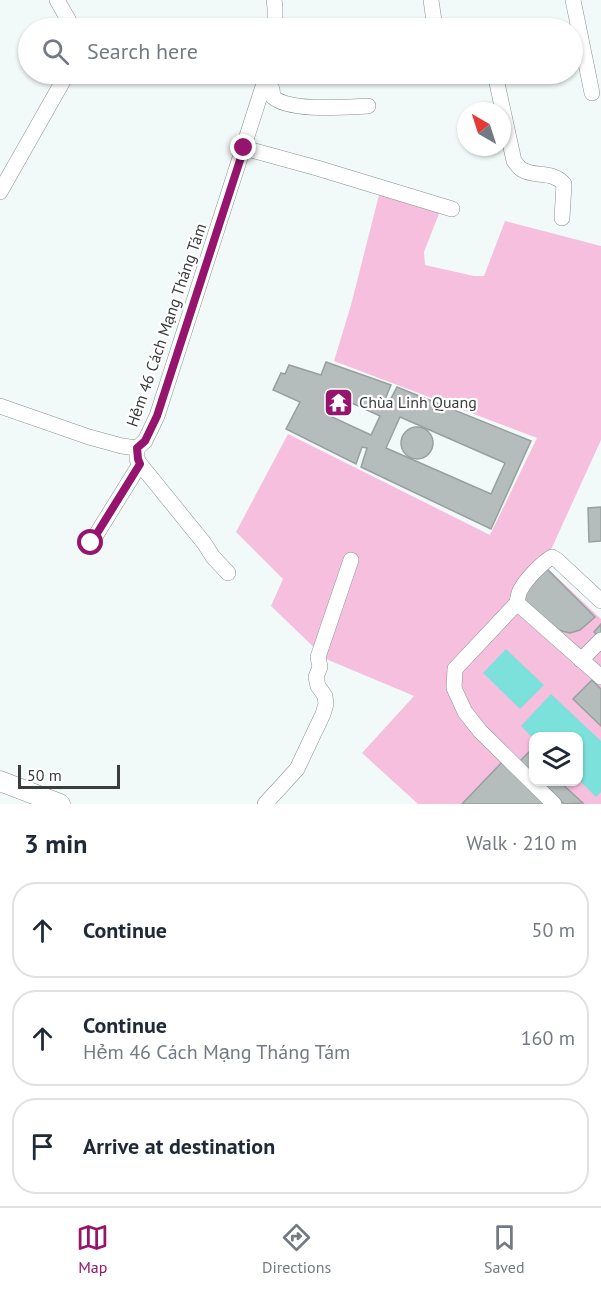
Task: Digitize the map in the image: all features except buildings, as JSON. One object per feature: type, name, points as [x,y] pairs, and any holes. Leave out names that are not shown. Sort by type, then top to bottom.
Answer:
[{"type":"main road","points":[[0,781],[60,804]]},
{"type":"street","points":[[57,0],[67,18]]},
{"type":"street","points":[[274,0],[275,18]]},
{"type":"street","points":[[431,0],[434,18]]},
{"type":"street","points":[[573,0],[577,18]]},
{"type":"street","points":[[583,49],[592,93]]},
{"type":"street","points":[[0,192],[61,84]]},
{"type":"street","name":"Hẻm 46 Cách Mạng Tháng Tám","points":[[0,406],[122,446],[137,448],[145,441],[157,416],[264,84]]},
{"type":"street","points":[[270,84],[273,97],[278,101],[312,108],[368,106]]},
{"type":"street","points":[[497,84],[514,161],[521,169],[561,180],[564,184],[562,218]]},
{"type":"street","points":[[244,148],[452,209]]},
{"type":"street","points":[[137,448],[140,464],[228,573]]},
{"type":"street","points":[[91,543],[140,464]]},
{"type":"street","points":[[554,804],[480,731],[465,711],[454,688],[455,669],[518,603],[521,588],[552,557],[601,601]]},
{"type":"street","points":[[266,804],[297,768],[323,714],[326,704],[325,696],[318,686],[316,677],[320,667],[318,657],[351,560]]},
{"type":"street","points":[[518,603],[601,677]]},
{"type":"street","points":[[581,660],[601,640]]},
{"type":"shaded area","points":[[379,195],[440,211],[424,252],[425,265],[474,276],[484,276],[505,221],[601,246],[601,440],[544,565],[601,619],[601,804],[418,804],[362,753],[414,696],[326,659],[271,606],[283,579],[236,532],[288,434],[490,535],[537,438],[334,361]]},
{"type":"water","points":[[506,649],[544,685],[520,709],[483,673]]},
{"type":"water","points":[[551,694],[601,741],[601,792],[596,797],[583,784],[583,732],[529,732],[529,734],[521,726]]},
{"type":"place","name":"Chùa Linh Quang","points":[[338,402]]},
{"type":"route","points":[[91,543],[140,464],[136,453],[137,448],[145,441],[157,416],[244,148]]}]
